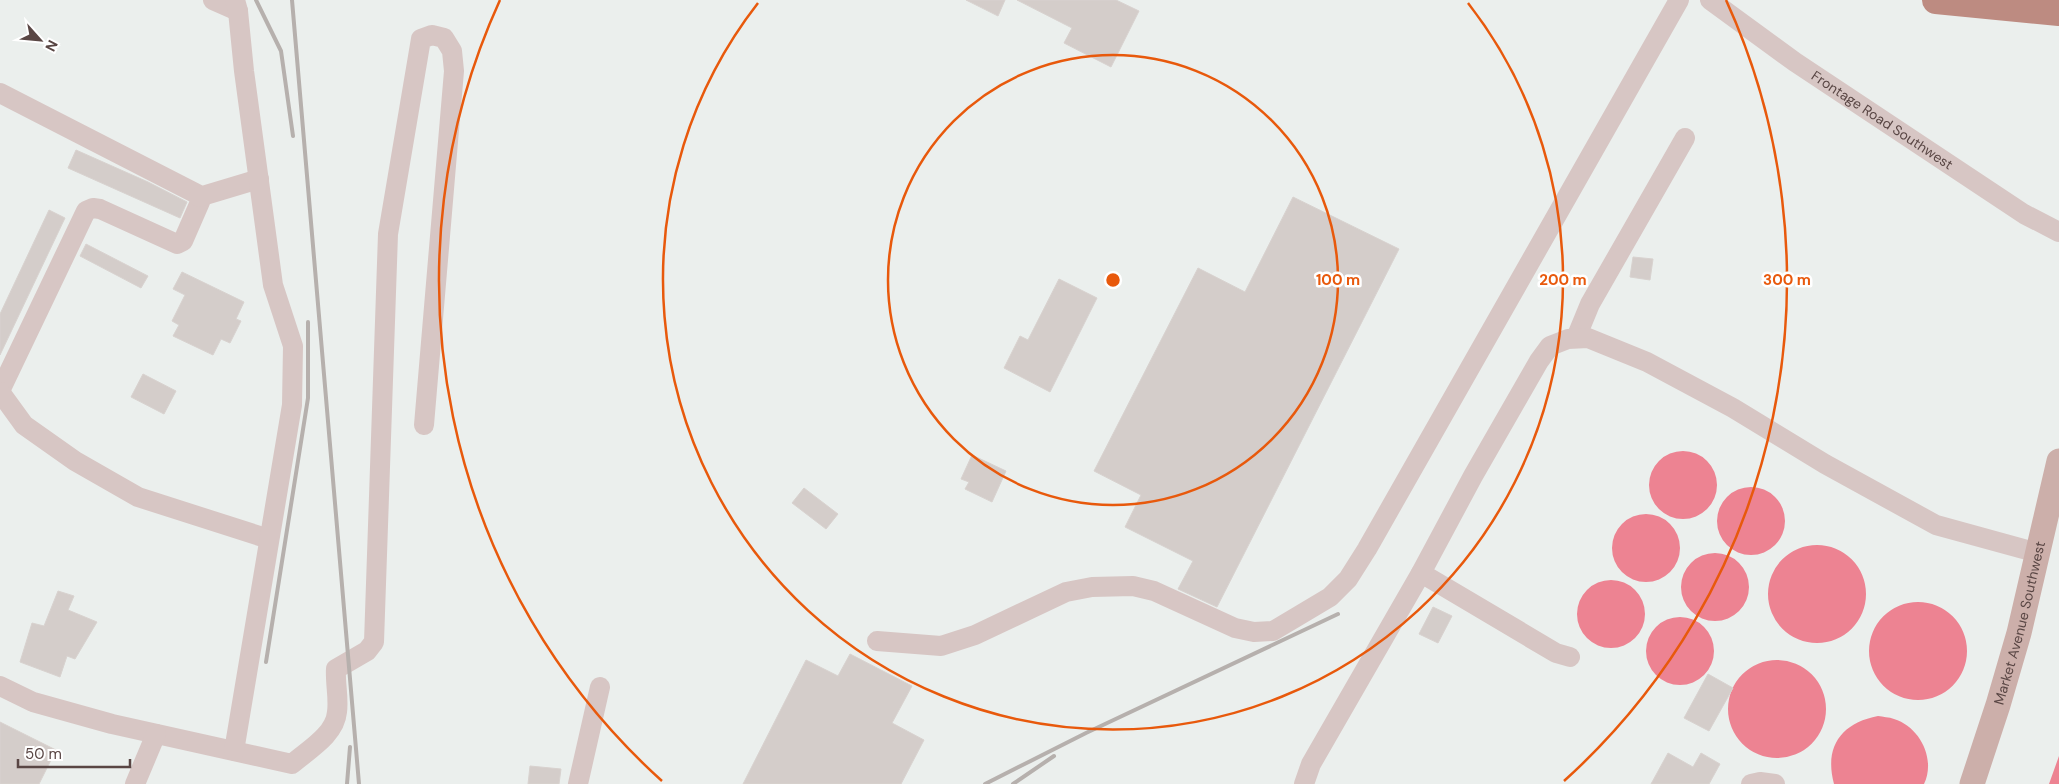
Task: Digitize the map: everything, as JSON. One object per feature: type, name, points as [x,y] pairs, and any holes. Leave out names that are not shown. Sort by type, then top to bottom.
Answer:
[{"type":"highway","points":[[1936,0],[2059,12]]},
{"type":"main road","name":"Market Avenue Southwest","points":[[1972,784],[2014,651],[2059,462]]},
{"type":"street","points":[[214,0],[236,6],[274,285],[293,346],[292,406],[234,751]]},
{"type":"street","points":[[877,641],[941,646],[975,635],[1066,592],[1092,587],[1133,586],[1154,591],[1235,628],[1254,632],[1273,631],[1330,596],[1348,579],[1367,549],[1679,0]]},
{"type":"street","name":"Frontage Road Southwest","points":[[1710,0],[1796,62],[2024,214],[2059,232]]},
{"type":"street","points":[[0,686],[33,702],[112,724],[292,764],[324,738],[334,724],[337,712],[336,669],[367,651],[374,642],[388,234],[421,39],[432,35],[444,38],[452,51],[454,71],[424,425]]},
{"type":"street","points":[[0,93],[196,194],[200,202],[183,241],[176,244],[100,209],[92,208],[86,211],[0,392],[24,425],[75,461],[138,497],[269,539]]},
{"type":"street","points":[[1576,338],[1590,304],[1684,138]]},
{"type":"street","points":[[199,197],[259,179]]},
{"type":"street","points":[[1304,784],[1311,764],[1421,573],[1473,476],[1539,361],[1550,346],[1568,339],[1588,338],[1648,362],[1732,408],[1825,464],[1936,525],[2038,553]]},
{"type":"street","points":[[1421,573],[1556,653],[1570,657]]},
{"type":"street","points":[[578,784],[600,687]]},
{"type":"street","points":[[135,784],[156,734]]},
{"type":"street","points":[[1751,784],[1760,782],[1775,784]]},
{"type":"shaded area","points":[[1690,451],[1702,457],[1711,466],[1717,478],[1715,498],[1707,509],[1690,519],[1676,519],[1659,509],[1651,498],[1649,478],[1659,461],[1670,453]]},
{"type":"shaded area","points":[[1744,487],[1758,487],[1770,492],[1780,502],[1785,514],[1785,528],[1780,540],[1770,550],[1758,555],[1744,555],[1732,550],[1722,540],[1717,528],[1717,514],[1722,502],[1732,492]]},
{"type":"shaded area","points":[[1639,514],[1653,514],[1665,519],[1675,529],[1680,541],[1680,555],[1675,567],[1665,577],[1653,582],[1639,582],[1627,577],[1617,567],[1612,555],[1612,541],[1617,529],[1627,519]]},
{"type":"shaded area","points":[[1817,545],[1836,549],[1851,560],[1862,575],[1866,594],[1862,613],[1851,628],[1836,639],[1817,643],[1798,639],[1783,628],[1772,613],[1768,594],[1772,575],[1783,560],[1798,549]]},
{"type":"shaded area","points":[[1722,553],[1734,559],[1743,568],[1749,580],[1747,600],[1739,611],[1722,621],[1708,621],[1691,611],[1683,600],[1681,580],[1691,563],[1702,555]]},
{"type":"shaded area","points":[[1618,580],[1630,586],[1639,595],[1645,607],[1643,627],[1635,638],[1618,648],[1604,648],[1587,638],[1579,627],[1577,607],[1587,590],[1598,582]]},
{"type":"shaded area","points":[[1918,602],[1937,606],[1952,617],[1963,632],[1967,651],[1963,670],[1952,685],[1937,696],[1918,700],[1899,696],[1884,685],[1873,670],[1869,651],[1873,632],[1884,617],[1899,606]]},
{"type":"shaded area","points":[[1673,617],[1687,617],[1699,622],[1709,632],[1714,644],[1714,658],[1709,670],[1699,680],[1687,685],[1673,685],[1661,680],[1651,670],[1646,658],[1646,644],[1651,632],[1661,622]]},
{"type":"shaded area","points":[[1777,660],[1796,664],[1811,675],[1822,690],[1826,709],[1822,728],[1811,743],[1796,754],[1777,758],[1758,754],[1743,743],[1732,728],[1728,709],[1732,690],[1743,675],[1758,664]]},
{"type":"shaded area","points":[[1878,716],[1892,718],[1903,723],[1918,736],[1927,755],[1927,774],[1924,784],[1834,784],[1831,759],[1838,739],[1854,724]]},
{"type":"shaded area","points":[[2059,756],[2059,784],[2049,784]]},
{"type":"building","points":[[966,0],[1005,0],[998,16]]},
{"type":"building","points":[[1017,0],[1116,0],[1139,11],[1111,67],[1064,43],[1072,28]]},
{"type":"building","points":[[76,150],[148,182],[187,202],[180,218],[68,168]]},
{"type":"building","points":[[1293,197],[1399,249],[1217,607],[1178,589],[1193,561],[1125,527],[1141,495],[1094,471],[1198,268],[1245,292]]},
{"type":"building","points":[[49,210],[65,218],[0,355],[0,314]]},
{"type":"building","points":[[86,244],[148,276],[141,288],[80,256]]},
{"type":"building","points":[[1633,257],[1653,259],[1650,280],[1630,277]]},
{"type":"building","points":[[182,272],[244,302],[236,319],[241,321],[230,343],[221,339],[213,355],[173,336],[179,325],[172,321],[185,295],[173,289]]},
{"type":"building","points":[[1059,279],[1097,298],[1050,392],[1004,368],[1020,336],[1028,340]]},
{"type":"building","points":[[143,374],[176,391],[164,414],[131,397]]},
{"type":"building","points":[[972,455],[1006,471],[992,502],[965,489],[969,482],[961,479]]},
{"type":"building","points":[[804,488],[838,514],[826,529],[792,503]]},
{"type":"building","points":[[58,591],[74,596],[68,610],[97,622],[75,659],[67,656],[60,677],[20,662],[32,623],[44,626]]},
{"type":"building","points":[[1433,607],[1452,616],[1438,643],[1419,634]]},
{"type":"building","points":[[850,654],[912,686],[892,723],[924,740],[901,784],[743,784],[806,660],[838,676]]},
{"type":"building","points":[[1708,674],[1733,688],[1709,731],[1684,718]]},
{"type":"building","points":[[0,722],[56,750],[39,784],[0,784]]},
{"type":"building","points":[[1668,753],[1693,767],[1701,753],[1720,764],[1709,784],[1651,784]]},
{"type":"building","points":[[530,766],[561,769],[559,784],[528,784]]},
{"type":"railway","points":[[256,0],[281,51],[293,136]]},
{"type":"railway","points":[[292,0],[359,784]]},
{"type":"railway","points":[[266,662],[308,398],[308,322]]},
{"type":"railway","points":[[985,784],[1086,733],[1338,614]]},
{"type":"railway","points":[[347,784],[350,747]]},
{"type":"railway","points":[[1013,784],[1054,756]]}]
